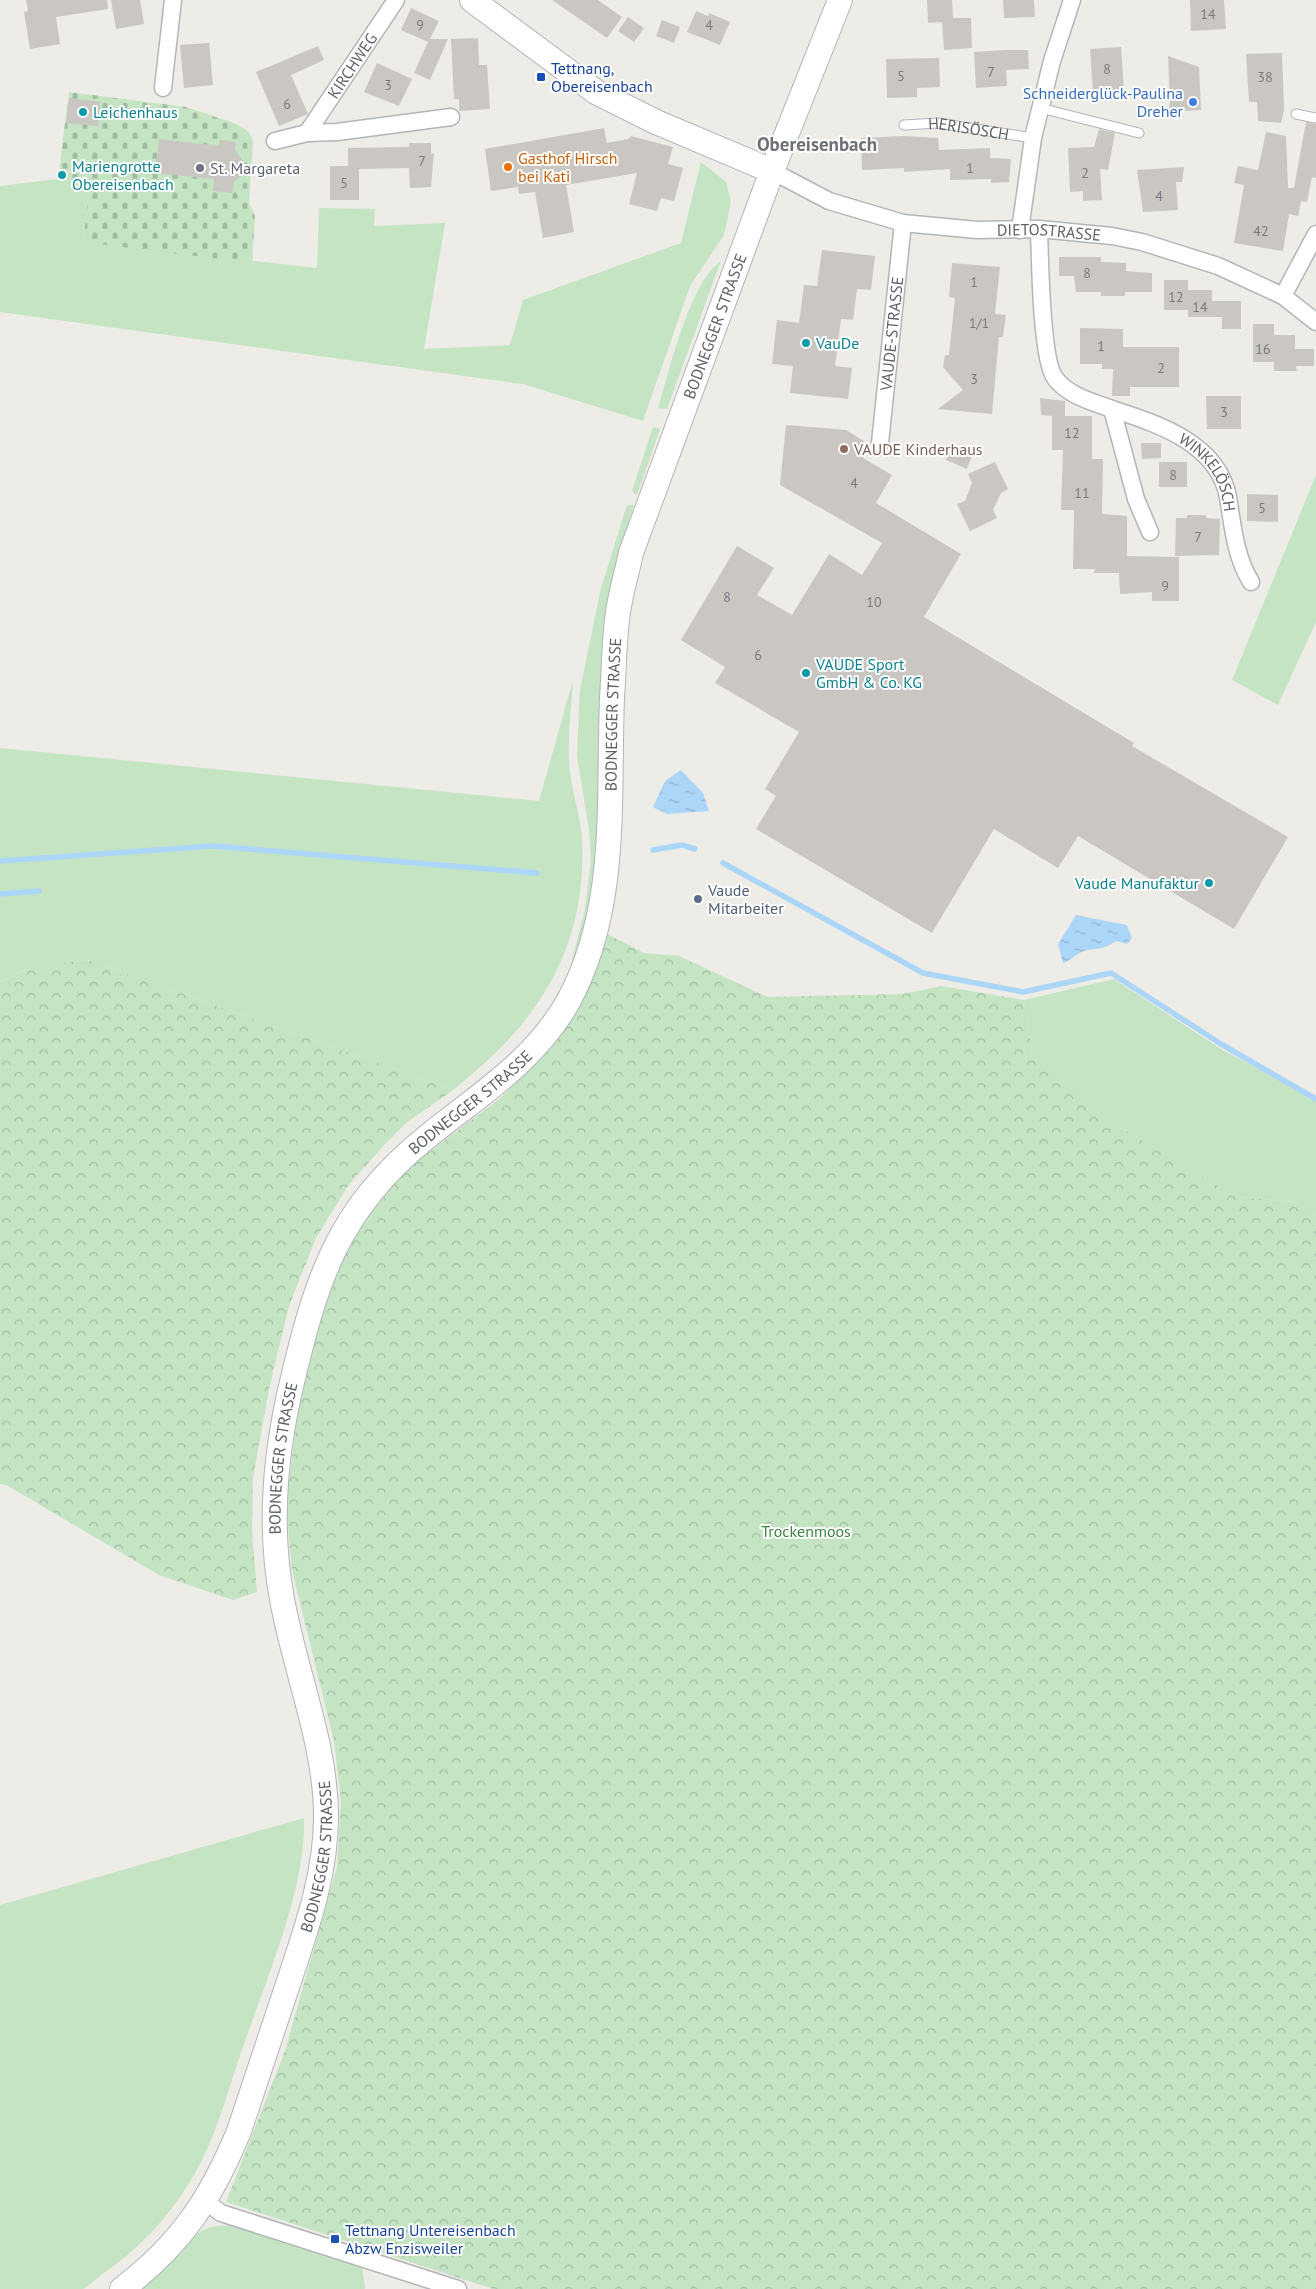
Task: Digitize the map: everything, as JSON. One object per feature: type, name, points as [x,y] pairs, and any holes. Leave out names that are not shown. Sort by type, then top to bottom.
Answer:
[{"type":"main road","points":[[472,0],[596,92],[656,122],[772,170]]},
{"type":"main road","name":"BODNEGGER STRASSE","points":[[122,2289],[155,2261],[173,2242],[216,2184],[239,2131],[308,1923],[321,1871],[326,1814],[322,1774],[316,1737],[282,1600],[274,1512],[277,1459],[288,1398],[313,1300],[343,1230],[360,1204],[404,1157],[501,1080],[540,1043],[568,1001],[589,956],[603,901],[608,860],[612,694],[618,612],[631,553],[772,170],[840,0]]},
{"type":"street","points":[[163,88],[173,0]]},
{"type":"street","name":"KIRCHWEG","points":[[307,132],[396,0]]},
{"type":"street","points":[[1020,230],[1033,138],[1052,61],[1072,0]]},
{"type":"street","points":[[275,141],[307,132],[337,132],[451,117]]},
{"type":"street","name":"DIETOSTRASSE","points":[[772,170],[829,201],[903,223],[978,230],[1039,229],[1112,236],[1142,242],[1218,266],[1283,296],[1316,322]]},
{"type":"street","name":"VAUDE-STRASSE","points":[[880,443],[903,223]]},
{"type":"street","name":"WINKELÖSCH","points":[[1039,229],[1046,345],[1054,377],[1069,391],[1167,430],[1209,456],[1219,470],[1227,494],[1241,565],[1251,582]]},
{"type":"street","points":[[1283,296],[1316,234]]},
{"type":"street","points":[[1112,409],[1136,500],[1150,532]]},
{"type":"street","points":[[205,2201],[221,2213],[458,2289]]},
{"type":"lane","points":[[1040,108],[1139,132]]},
{"type":"lane","points":[[1296,114],[1316,118]]},
{"type":"lane","name":"HERISÖSCH","points":[[904,125],[938,123],[1033,138]]},
{"type":"green space","points":[[69,92],[186,107],[234,123],[249,132],[253,142],[249,203],[255,216],[252,263],[83,242],[90,183],[58,179]]},
{"type":"green space","points":[[701,162],[726,182],[731,202],[724,235],[690,286],[643,421],[523,384],[0,312],[0,186],[58,179],[90,183],[83,242],[317,268],[319,208],[375,209],[374,226],[445,223],[424,349],[510,345],[523,300],[681,243]]},
{"type":"green space","points":[[721,261],[667,409],[658,408],[690,307],[699,288],[710,272]]},
{"type":"green space","points":[[653,427],[660,429],[637,495],[632,491]]},
{"type":"green space","points":[[1316,475],[1316,622],[1278,705],[1232,680]]},
{"type":"green space","points":[[627,505],[634,505],[617,561],[609,614],[594,896],[575,963],[572,959],[585,910],[591,859],[589,829],[577,756],[580,690],[601,588]]},
{"type":"green space","points":[[573,680],[569,760],[582,839],[581,879],[576,916],[566,950],[551,981],[532,1010],[510,1038],[483,1065],[453,1090],[88,960],[32,966],[0,982],[0,748],[539,801]]},
{"type":"green space","name":"Trockenmoos","points":[[607,934],[644,953],[679,956],[768,997],[903,994],[941,986],[1024,1000],[1032,1053],[1100,1115],[1236,1197],[1294,1202],[1316,1215],[1316,2289],[493,2289],[226,2202],[285,2051],[337,1867],[341,1800],[334,1741],[292,1570],[286,1504],[299,1403],[324,1309],[344,1253],[373,1204],[411,1166],[499,1099],[550,1049],[579,1006]]},
{"type":"green space","points":[[88,960],[453,1090],[406,1123],[389,1140],[349,1184],[316,1238],[289,1306],[269,1389],[253,1477],[252,1532],[257,1592],[233,1600],[159,1575],[8,1486],[0,1484],[0,982],[32,966]]},
{"type":"green space","points":[[1114,979],[1224,1051],[1316,1097],[1316,1215],[1294,1202],[1236,1197],[1100,1115],[1032,1053],[1024,1000]]},
{"type":"green space","points":[[304,1818],[303,1846],[298,1875],[291,1905],[272,1966],[214,2133],[199,2165],[182,2194],[140,2244],[83,2289],[0,2289],[0,1905]]},
{"type":"green space","points":[[234,2223],[362,2263],[365,2289],[138,2289],[200,2232],[211,2227]]},
{"type":"water","points":[[681,770],[703,793],[709,811],[667,814],[653,807],[665,781]]},
{"type":"water","points":[[1076,915],[1127,925],[1132,938],[1127,944],[1116,941],[1103,948],[1084,951],[1063,963],[1058,944]]},
{"type":"building","points":[[26,0],[107,0],[108,9],[56,17],[60,44],[30,49],[24,12],[28,11]]},
{"type":"building","points":[[111,0],[140,0],[144,24],[116,29]]},
{"type":"building","points":[[552,0],[598,0],[622,17],[607,38]]},
{"type":"building","points":[[927,0],[952,0],[953,18],[971,18],[972,48],[944,50],[942,22],[928,23]]},
{"type":"building","points":[[1003,0],[1034,0],[1035,17],[1004,18]]},
{"type":"building","points":[[1190,0],[1224,0],[1226,29],[1191,31]]},
{"type":"building","points":[[411,8],[439,21],[430,39],[448,39],[430,80],[414,73],[428,42],[401,30]]},
{"type":"building","points":[[696,11],[708,16],[709,13],[730,22],[720,45],[687,32]]},
{"type":"building","points":[[628,17],[644,28],[634,42],[618,31]]},
{"type":"building","points":[[662,20],[680,27],[674,43],[656,36]]},
{"type":"building","points":[[478,38],[479,65],[487,65],[490,109],[459,111],[459,99],[454,99],[451,39]]},
{"type":"building","points":[[209,43],[213,85],[184,88],[180,45]]},
{"type":"building","points":[[318,46],[324,60],[291,75],[308,114],[279,126],[256,72]]},
{"type":"building","points":[[1121,47],[1124,89],[1093,92],[1090,49]]},
{"type":"building","points":[[1028,50],[1029,69],[1006,70],[1007,86],[976,88],[974,52]]},
{"type":"building","points":[[1282,53],[1284,110],[1281,123],[1258,121],[1257,102],[1249,102],[1246,54]]},
{"type":"building","points":[[1168,56],[1199,67],[1201,110],[1168,112],[1170,103]]},
{"type":"building","points":[[939,58],[940,87],[917,88],[917,97],[887,98],[886,59]]},
{"type":"building","points":[[377,63],[412,79],[399,106],[364,92]]},
{"type":"building","name":"Leichenhaus","points":[[69,98],[100,102],[98,126],[66,123]]},
{"type":"building","points":[[1306,122],[1316,124],[1316,178],[1312,177],[1307,202],[1301,201],[1298,216],[1289,214],[1283,251],[1234,243],[1244,185],[1234,183],[1238,166],[1258,170],[1266,132],[1286,136],[1288,188],[1294,188]]},
{"type":"building","points":[[604,128],[607,143],[628,139],[631,136],[673,147],[668,164],[683,168],[674,201],[661,198],[657,211],[629,204],[637,173],[566,185],[574,232],[543,238],[535,192],[519,194],[518,187],[491,191],[485,149]]},
{"type":"building","points":[[1099,129],[1115,133],[1108,170],[1100,169],[1102,200],[1083,201],[1083,191],[1070,192],[1068,148],[1094,147]]},
{"type":"building","points":[[904,136],[938,138],[939,150],[990,148],[990,158],[1011,159],[1009,182],[991,183],[991,179],[950,180],[950,169],[904,172],[904,168],[862,170],[861,138]]},
{"type":"building","name":"St. Margareta","points":[[159,139],[219,146],[220,140],[236,142],[235,150],[245,163],[245,172],[234,182],[232,193],[213,191],[214,179],[155,173]]},
{"type":"building","points":[[409,143],[431,143],[431,154],[434,153],[431,187],[410,188],[409,168],[359,169],[359,200],[330,200],[330,166],[348,166],[348,148],[409,147]]},
{"type":"building","points":[[1184,167],[1182,182],[1176,182],[1178,210],[1143,212],[1137,170]]},
{"type":"building","name":"VauDe","points":[[822,250],[875,256],[871,290],[857,289],[853,320],[841,319],[835,366],[852,368],[848,399],[790,393],[793,366],[772,364],[777,320],[799,323],[804,285],[817,286]]},
{"type":"building","points":[[1059,257],[1101,257],[1101,262],[1126,263],[1126,271],[1152,273],[1152,292],[1125,292],[1125,296],[1101,296],[1101,292],[1076,292],[1074,276],[1059,276]]},
{"type":"building","points":[[952,263],[1000,267],[995,314],[1006,315],[1003,337],[999,337],[992,414],[938,409],[963,390],[943,367],[945,355],[949,355],[955,298],[949,297]]},
{"type":"building","points":[[1164,280],[1188,280],[1188,290],[1212,290],[1212,301],[1241,301],[1241,329],[1222,329],[1222,317],[1188,317],[1188,310],[1164,310]]},
{"type":"building","points":[[1253,324],[1274,324],[1274,335],[1295,335],[1295,349],[1314,349],[1314,366],[1296,366],[1297,371],[1274,371],[1274,362],[1253,362]]},
{"type":"building","points":[[1080,328],[1123,329],[1123,347],[1179,347],[1179,387],[1130,387],[1130,396],[1112,396],[1113,369],[1102,369],[1102,364],[1080,364]]},
{"type":"building","points":[[1206,396],[1241,396],[1241,429],[1207,429]]},
{"type":"building","points":[[1040,398],[1065,401],[1065,416],[1092,416],[1092,459],[1103,459],[1102,514],[1127,516],[1127,556],[1179,557],[1179,601],[1152,601],[1152,592],[1120,594],[1119,573],[1094,573],[1095,569],[1073,569],[1074,510],[1061,510],[1063,450],[1052,450],[1052,416],[1041,415]]},
{"type":"building","points":[[786,425],[846,430],[864,441],[863,458],[892,475],[876,503],[961,554],[924,617],[1134,743],[1132,746],[1288,837],[1234,929],[1078,836],[1058,868],[994,829],[932,933],[756,829],[776,796],[765,789],[799,732],[715,683],[725,667],[681,640],[737,546],[774,568],[757,595],[792,615],[829,554],[862,575],[882,543],[780,485]]},
{"type":"building","points":[[1141,443],[1161,443],[1161,458],[1142,459]]},
{"type":"building","points":[[952,445],[973,453],[967,469],[946,460]]},
{"type":"building","points":[[995,462],[1008,489],[1001,493],[993,510],[997,518],[970,531],[957,504],[965,501],[972,483],[968,474]]},
{"type":"building","points":[[1159,462],[1187,462],[1187,487],[1159,487]]},
{"type":"building","points":[[1247,494],[1278,495],[1278,522],[1247,521]]},
{"type":"building","points":[[1187,515],[1206,515],[1206,518],[1220,519],[1219,555],[1175,556],[1176,518],[1187,518]]},
{"type":"waterway","points":[[653,850],[682,845],[695,849]]},
{"type":"waterway","points":[[0,861],[213,846],[537,873]]},
{"type":"waterway","points":[[723,863],[923,973],[1023,992],[1111,973],[1221,1044],[1316,1099]]},
{"type":"waterway","points":[[0,894],[39,891]]},
{"type":"place","name":"Tettnang, Obereisenbach","points":[[541,77]]},
{"type":"place","name":"Schneiderglück-Paulina Dreher","points":[[1193,102]]},
{"type":"place","name":"Leichenhaus","points":[[83,112]]},
{"type":"place","name":"Gasthof Hirsch bei Kati","points":[[508,167]]},
{"type":"place","name":"St. Margareta","points":[[200,168]]},
{"type":"place","name":"Mariengrotte Obereisenbach","points":[[62,175]]},
{"type":"place","name":"VauDe","points":[[806,343]]},
{"type":"place","name":"VAUDE Kinderhaus","points":[[844,449]]},
{"type":"place","name":"VAUDE Sport GmbH & Co. KG","points":[[806,673]]},
{"type":"place","name":"Vaude Manufaktur","points":[[1209,883]]},
{"type":"place","name":"Vaude Mitarbeiter","points":[[698,899]]},
{"type":"place","name":"Tettnang Untereisenbach Abzw Enzisweiler","points":[[335,2239]]},
{"type":"district","name":"Obereisenbach","points":[[817,144]]}]
